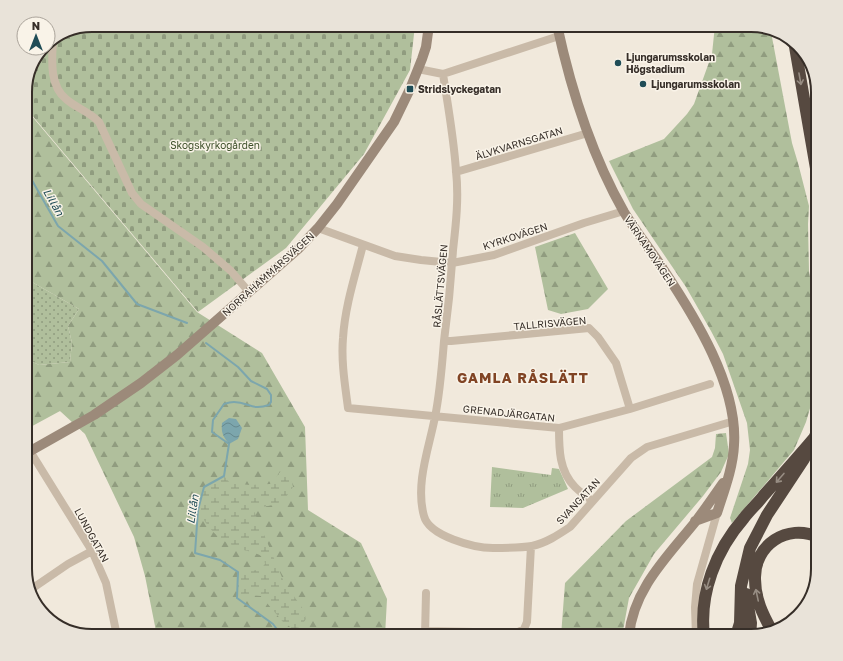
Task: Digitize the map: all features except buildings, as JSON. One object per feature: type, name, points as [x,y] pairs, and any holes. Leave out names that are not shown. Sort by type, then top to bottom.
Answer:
[{"type":"highway","points":[[796,52],[811,139]]},
{"type":"highway","points":[[702,629],[703,607],[706,591],[713,568],[721,550],[744,518],[811,440]]},
{"type":"highway","points":[[739,629],[741,586],[750,548],[767,515],[804,459],[811,444]]},
{"type":"highway","points":[[770,626],[760,607],[755,587],[756,566],[760,556],[766,547],[780,536],[791,532],[811,534]]},
{"type":"highway","points":[[743,573],[751,623],[751,629]]},
{"type":"street","name":"NORRAHAMMARSVÄGEN","points":[[32,450],[94,415],[141,383],[177,355],[249,292],[298,249],[318,228],[337,204],[394,122],[418,69],[426,47],[428,32]]},
{"type":"street","name":"VÄRNAMOVÄGEN","points":[[558,32],[576,98],[598,160],[624,212],[663,269],[690,313],[711,351],[726,388],[734,421],[734,451],[729,475],[717,513],[695,521]]},
{"type":"street","points":[[418,69],[444,74],[559,36]]},
{"type":"street","points":[[52,56],[53,77],[58,90],[66,99],[100,122],[132,193],[141,204],[203,246],[231,271],[249,292]]},
{"type":"street","name":"RÅSLÄTTSVÄGEN","points":[[427,523],[424,516],[421,482],[436,416],[456,215],[456,172],[444,74]]},
{"type":"street","name":"ÄLVKVARNSGATAN","points":[[456,172],[588,133]]},
{"type":"street","name":"KYRKOVÄGEN","points":[[318,228],[395,256],[452,263],[494,256],[584,223],[624,212]]},
{"type":"street","name":"GRENADJÄRGATAN","points":[[363,245],[347,305],[342,339],[348,408],[559,428],[630,409],[710,384]]},
{"type":"street","name":"TALLRISVÄGEN","points":[[444,341],[452,342],[589,328],[596,334],[616,363],[630,409]]},
{"type":"street","name":"SVANGATAN","points":[[427,523],[438,533],[474,545],[492,548],[531,546],[545,542],[570,527],[631,458],[640,450],[734,421]]},
{"type":"street","points":[[559,428],[560,460],[564,470],[574,486],[592,501]]},
{"type":"street","name":"LUNDGATAN","points":[[32,458],[92,551],[106,583],[116,629]]},
{"type":"street","name":"VÄRNAMOVÄGEN","points":[[630,629],[632,618],[639,599],[651,577],[665,556],[695,521],[729,475]]},
{"type":"street","points":[[696,629],[695,608],[697,584],[717,513]]},
{"type":"street","points":[[524,629],[527,622],[531,546]]},
{"type":"street","points":[[35,587],[68,564],[92,551]]},
{"type":"street","points":[[425,629],[426,593]]},
{"type":"green space","name":"Skogskyrkogården","points":[[92,32],[414,32],[410,70],[364,154],[286,248],[198,312],[32,115],[32,88],[34,76],[44,56],[56,56],[56,44],[59,42],[80,33]]},
{"type":"green space","points":[[714,32],[751,32],[772,36],[792,143],[809,206],[809,271],[811,284],[811,405],[806,422],[794,450],[732,523],[730,518],[748,464],[750,450],[747,423],[723,354],[711,331],[686,287],[633,209],[609,161],[664,139],[694,104],[712,54]]},
{"type":"green space","points":[[32,116],[197,312],[262,353],[305,427],[308,510],[361,543],[387,599],[385,629],[156,629],[145,576],[134,537],[85,434],[60,411],[32,426],[32,362],[39,365],[70,362],[72,343],[68,326],[79,309],[32,282]]},
{"type":"green space","points":[[575,233],[608,289],[588,309],[561,314],[548,310],[535,247]]},
{"type":"green space","points":[[32,282],[79,309],[68,326],[72,343],[70,362],[39,365],[32,362]]},
{"type":"green space","points":[[726,433],[729,454],[721,472],[703,496],[654,554],[629,598],[623,629],[562,629],[565,583],[626,521],[712,457],[715,448],[716,434]]},
{"type":"green space","points":[[492,467],[551,475],[552,468],[559,469],[568,489],[523,508],[490,507]]},
{"type":"green space","points":[[285,470],[291,477],[293,487],[289,493],[279,502],[273,505],[261,507],[254,511],[284,582],[303,609],[306,619],[300,627],[293,629],[283,622],[261,596],[248,595],[237,598],[238,572],[253,571],[263,567],[265,564],[264,558],[256,553],[233,546],[220,538],[207,524],[198,510],[204,487],[224,476],[230,483],[250,485],[270,484],[281,471]]},
{"type":"water","points":[[229,418],[236,419],[242,428],[238,439],[229,444],[223,434],[222,423]]},
{"type":"waterway","name":"Lillån","points":[[32,180],[58,226],[102,261],[137,304],[187,323]]},
{"type":"waterway","name":"Lillån","points":[[206,343],[238,367],[251,381],[267,389],[271,395],[271,402],[269,405],[263,407],[254,407],[239,402],[224,404],[213,420],[212,432],[229,444],[224,476],[204,487],[198,510],[195,553],[220,560],[238,572],[237,598],[273,624],[277,629]]},
{"type":"place","name":"Ljungarumsskolan Högstadium","points":[[618,63]]},
{"type":"place","name":"Ljungarumsskolan","points":[[643,84]]},
{"type":"place","name":"Stridslyckegatan","points":[[410,89]]},
{"type":"district","name":"GAMLA RÅSLÄTT","points":[[523,377]]}]
